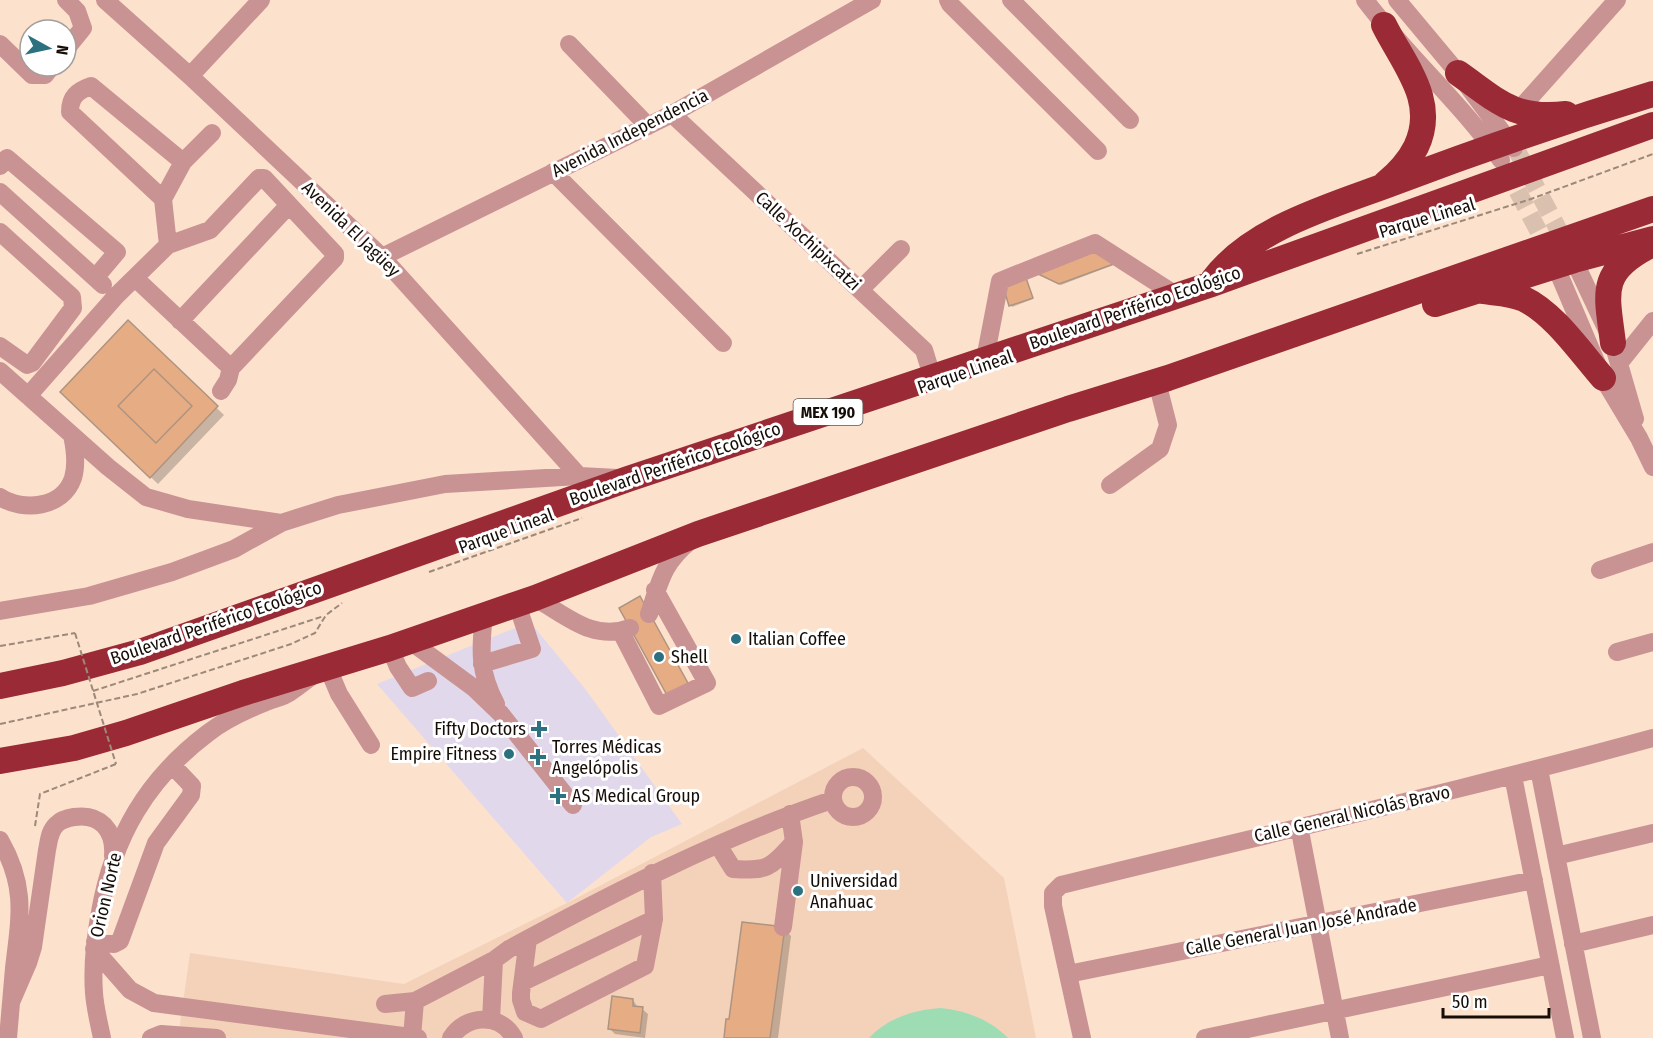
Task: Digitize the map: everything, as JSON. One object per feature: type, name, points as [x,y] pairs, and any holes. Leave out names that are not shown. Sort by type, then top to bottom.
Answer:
[{"type":"highway","points":[[1378,189],[1398,172],[1414,151],[1423,126],[1424,113],[1418,89],[1384,25]]},
{"type":"highway","points":[[1458,73],[1487,95],[1517,112],[1557,115],[1596,111]]},
{"type":"highway","points":[[1209,285],[1223,266],[1270,233],[1301,218],[1378,189],[1504,149],[1596,111],[1653,94]]},
{"type":"highway","name":"Boulevard Periférico Ecológico","points":[[0,686],[63,673],[140,652],[628,479],[1209,285],[1653,125]]},
{"type":"highway","points":[[0,761],[74,748],[126,733],[243,693],[400,645],[526,601],[698,534],[1068,409],[1162,380],[1653,209]]},
{"type":"highway","points":[[1162,380],[1183,381],[1220,373],[1289,353],[1563,260],[1653,239]]},
{"type":"highway","points":[[1612,361],[1608,299],[1612,277],[1619,266],[1631,256],[1653,244]]},
{"type":"highway","points":[[1476,290],[1507,294],[1530,303],[1558,327],[1612,361]]},
{"type":"street","points":[[66,0],[77,11],[83,28],[78,34]]},
{"type":"street","name":"Avenida El Jagüey","points":[[105,0],[190,76],[382,257],[579,476]]},
{"type":"street","points":[[190,76],[261,0]]},
{"type":"street","name":"Avenida Independencia","points":[[382,257],[672,114],[872,0]]},
{"type":"street","points":[[1011,0],[1130,120]]},
{"type":"street","points":[[1365,0],[1384,25],[1504,149]]},
{"type":"street","points":[[1397,0],[1458,73],[1504,149]]},
{"type":"street","points":[[1517,112],[1617,0]]},
{"type":"street","points":[[945,1],[1098,151]]},
{"type":"street","points":[[0,44],[18,61]]},
{"type":"street","points":[[569,44],[648,126]]},
{"type":"street","points":[[163,199],[70,112],[70,102],[78,91],[91,86],[183,162]]},
{"type":"street","name":"Calle Xochipixcatzi","points":[[672,114],[924,350],[932,376]]},
{"type":"street","points":[[168,245],[163,199],[183,162],[212,133]]},
{"type":"street","points":[[0,166],[7,158],[117,252],[95,278]]},
{"type":"street","points":[[553,172],[723,343]]},
{"type":"street","points":[[28,396],[116,296],[168,245],[210,230],[259,178],[264,178],[335,254],[335,258],[231,368],[228,380],[221,391]]},
{"type":"street","points":[[0,192],[116,296]]},
{"type":"street","points":[[180,321],[289,205]]},
{"type":"street","points":[[0,232],[72,297],[73,308],[32,363],[27,365],[0,346]]},
{"type":"street","points":[[985,359],[1000,281],[1095,243],[1176,295]]},
{"type":"street","points":[[860,290],[901,249]]},
{"type":"street","points":[[1563,260],[1612,361],[1653,467]]},
{"type":"street","points":[[1563,260],[1612,361]]},
{"type":"street","points":[[135,278],[231,368]]},
{"type":"street","points":[[1612,361],[1653,321]]},
{"type":"street","points":[[0,371],[146,497],[188,508],[281,523]]},
{"type":"street","points":[[1110,485],[1160,449],[1168,425],[1162,380]]},
{"type":"street","points":[[0,496],[13,502],[34,506],[52,501],[63,493],[73,477],[75,454],[72,435]]},
{"type":"street","points":[[0,611],[89,596],[172,572],[234,549],[281,523],[338,505],[445,483],[579,476],[628,479]]},
{"type":"street","points":[[649,614],[659,579],[673,557],[698,534]]},
{"type":"street","points":[[1600,570],[1653,552]]},
{"type":"street","points":[[526,601],[594,631],[611,633],[626,630],[659,706],[707,683],[656,590]]},
{"type":"street","points":[[482,664],[532,649],[526,601]]},
{"type":"street","points":[[484,615],[480,651],[482,664],[486,684],[501,714]]},
{"type":"street","points":[[1617,652],[1653,642]]},
{"type":"street","points":[[428,681],[412,688],[398,667],[400,645],[474,687],[501,714],[573,805]]},
{"type":"street","points":[[324,669],[371,745]]},
{"type":"street","name":"Orion Norte","points":[[102,1038],[94,994],[94,945],[104,890],[113,858],[129,821],[141,802],[172,765],[208,733],[228,719],[288,694],[324,669]]},
{"type":"street","name":"Calle General Nicolás Bravo","points":[[1068,974],[1053,906],[1053,893],[1061,885],[1539,770],[1653,738]]},
{"type":"street","points":[[94,945],[114,944],[120,941],[156,843],[191,795],[192,786],[172,765]]},
{"type":"street","points":[[1539,770],[1592,1038]]},
{"type":"street","points":[[1513,776],[1565,1038]]},
{"type":"street","points":[[385,1004],[415,1001],[652,873],[790,814],[832,800]]},
{"type":"street","points":[[783,927],[794,842],[790,814]]},
{"type":"street","points":[[12,1000],[33,947],[47,850],[55,826],[63,820],[72,818],[86,817],[99,820],[109,831],[112,839],[113,858]]},
{"type":"street","points":[[1299,826],[1340,1038]]},
{"type":"street","points":[[1556,855],[1653,832]]},
{"type":"street","points":[[0,840],[15,873],[20,898],[8,963],[12,1000],[8,1038]]},
{"type":"street","points":[[718,845],[733,868],[759,870],[772,865],[794,842]]},
{"type":"street","points":[[528,939],[521,1000],[525,1012],[541,1019],[645,966],[654,919],[652,873]]},
{"type":"street","name":"Calle General Juan José Andrade","points":[[1068,974],[1534,880]]},
{"type":"street","points":[[523,982],[654,919]]},
{"type":"street","points":[[1573,944],[1653,925]]},
{"type":"street","points":[[94,945],[130,990],[154,1003],[415,1038],[415,1001]]},
{"type":"street","points":[[491,1020],[494,960]]},
{"type":"street","points":[[1205,1038],[1550,965]]},
{"type":"street","points":[[1068,974],[1082,1038]]},
{"type":"street","points":[[151,1038],[161,1034],[208,1037],[202,1009]]},
{"type":"street","points":[[451,1038],[455,1031],[466,1023],[478,1019],[491,1020],[502,1025],[514,1038]]},
{"type":"path","name":"Parque Lineal","points":[[1354,255],[1531,200],[1653,154]]},
{"type":"path","name":"Parque Lineal","points":[[425,573],[589,515]]},
{"type":"path","points":[[93,691],[326,615],[347,600]]},
{"type":"path","points":[[0,724],[137,694],[291,644],[315,633],[326,615]]},
{"type":"path","points":[[0,646],[75,633],[116,764]]},
{"type":"shaded area","name":"Torres Médicas Angelópolis","points":[[530,622],[586,690],[682,824],[651,837],[567,903],[377,684]]},
{"type":"shaded area","name":"Universidad Anahuac","points":[[863,748],[1004,878],[1036,1038],[178,1038],[190,953],[404,984],[567,903]]},
{"type":"green space","points":[[941,1008],[977,1017],[1001,1031],[1008,1038],[869,1038],[884,1025],[902,1016]]},
{"type":"building","points":[[1100,248],[1122,261],[1059,284],[1036,273]]},
{"type":"building","points":[[1026,278],[1033,298],[1009,306],[1003,286]]},
{"type":"building","points":[[128,320],[218,406],[150,478],[60,392]]},
{"type":"building","points":[[154,369],[192,406],[156,443],[118,406]]},
{"type":"building","name":"Shell","points":[[640,596],[689,685],[668,697],[619,608]]},
{"type":"building","points":[[742,922],[785,927],[770,1038],[724,1038],[726,1019],[729,1019]]},
{"type":"building","points":[[612,996],[633,999],[633,1006],[643,1007],[640,1033],[608,1029]]},
{"type":"tunnel","points":[[1516,149],[1569,250]]},
{"type":"tunnel","points":[[1505,167],[1552,257]]},
{"type":"place","name":"Italian Coffee","points":[[736,639]]},
{"type":"place","name":"Shell","points":[[659,657]]},
{"type":"place","name":"Fifty Doctors","points":[[539,729]]},
{"type":"place","name":"Empire Fitness","points":[[509,754]]},
{"type":"place","name":"Torres Médicas Angelópolis","points":[[538,757]]},
{"type":"place","name":"AS Medical Group","points":[[558,796]]},
{"type":"place","name":"Universidad Anahuac","points":[[798,891]]}]
